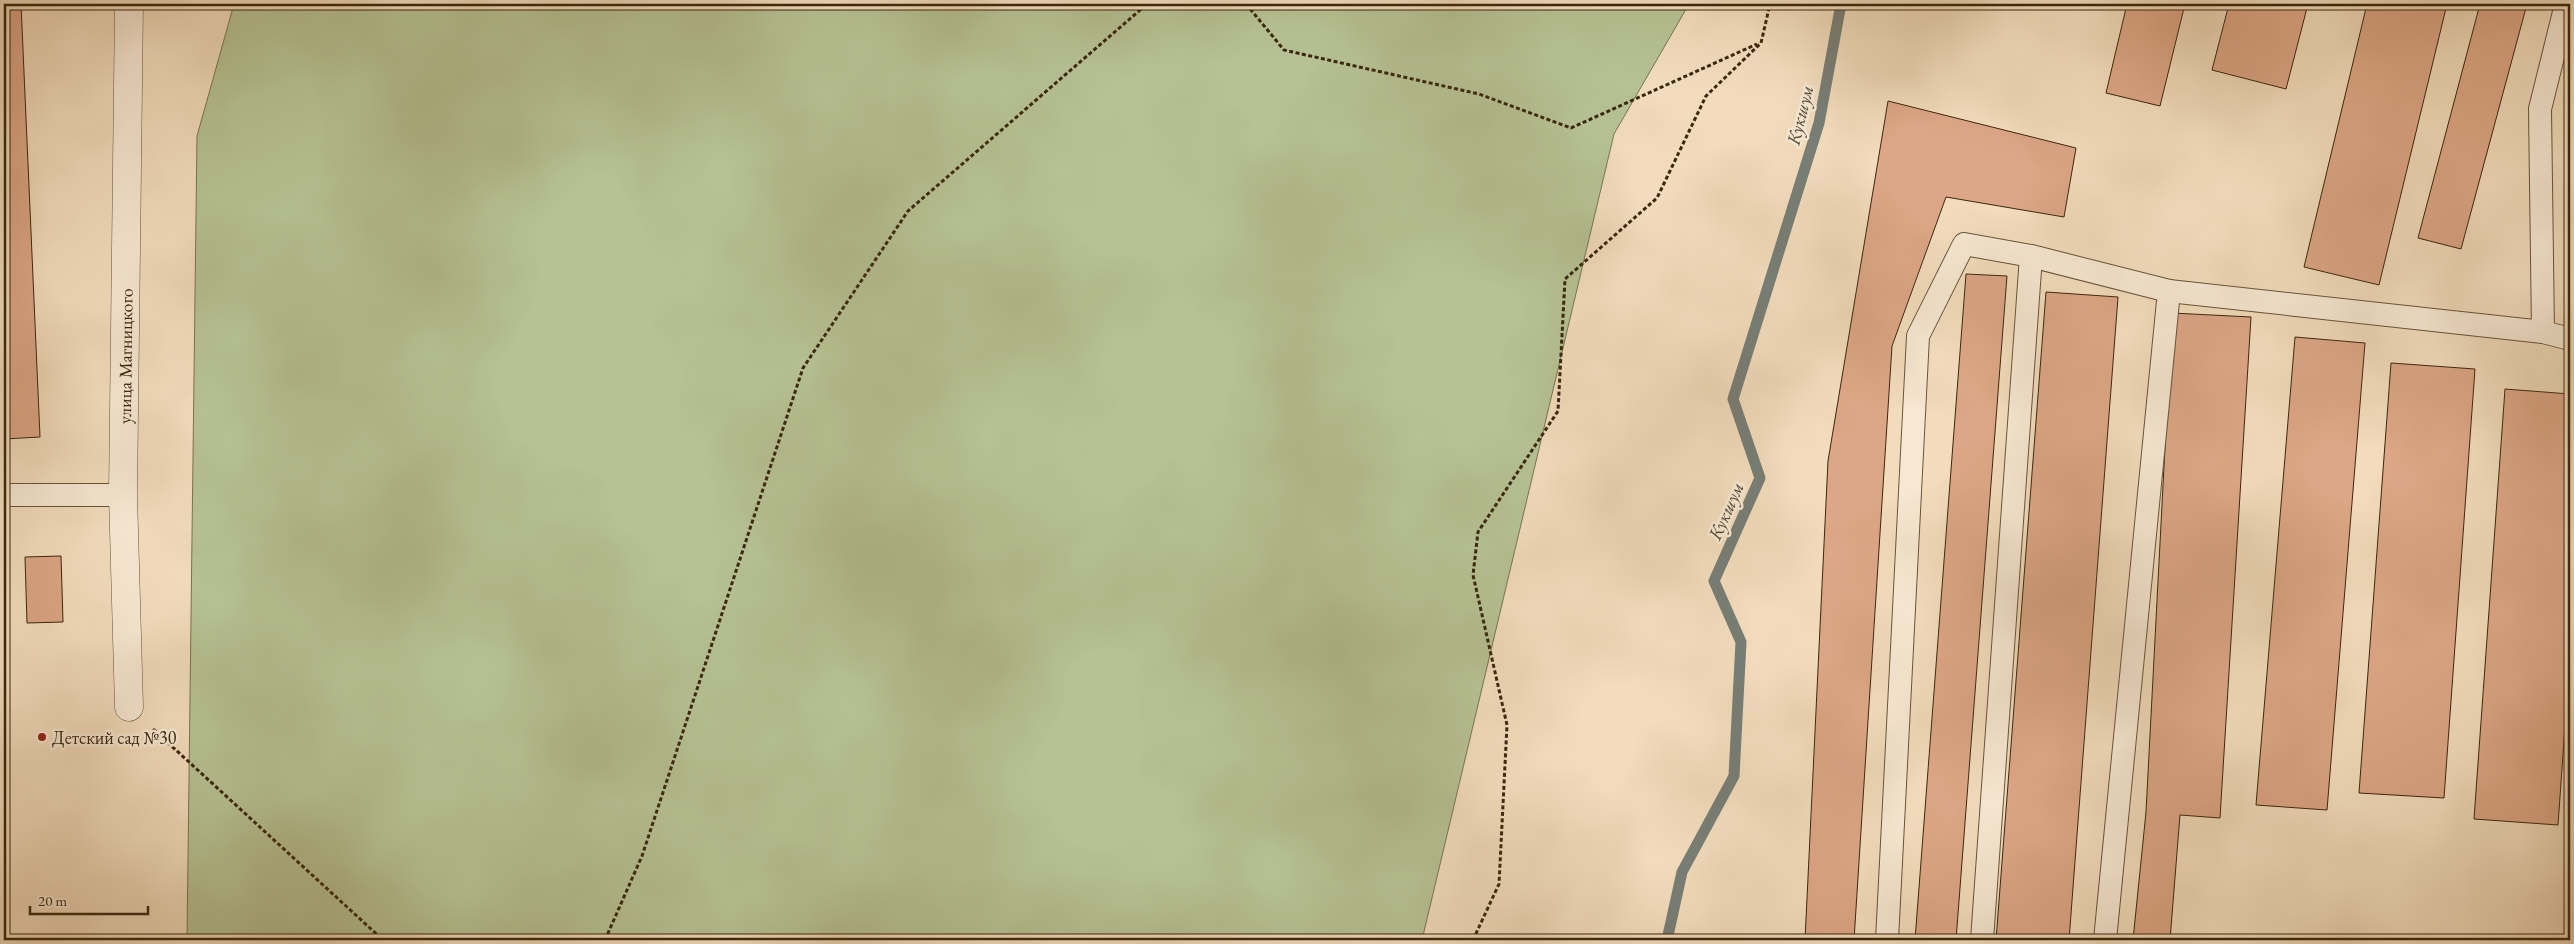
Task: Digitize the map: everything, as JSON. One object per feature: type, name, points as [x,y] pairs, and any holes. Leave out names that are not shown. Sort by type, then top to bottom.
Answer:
[{"type":"street","name":"улица Магницкого","points":[[129,4],[123,495],[129,707]]},
{"type":"lane","points":[[2542,332],[2540,109],[2566,4]]},
{"type":"lane","points":[[1887,940],[1918,336],[1964,244],[2031,256],[2169,291],[2542,332],[2570,339]]},
{"type":"lane","points":[[1982,940],[2031,256]]},
{"type":"lane","points":[[2105,940],[2169,291]]},
{"type":"lane","points":[[4,495],[123,495]]},
{"type":"path","points":[[605,940],[642,856],[803,368],[908,211],[1147,4]]},
{"type":"path","points":[[1246,4],[1284,50],[1479,94],[1572,128],[1760,43]]},
{"type":"path","points":[[1473,940],[1499,884],[1507,725],[1473,575],[1478,532],[1558,411],[1565,279],[1657,198],[1706,96],[1760,43],[1770,4]]},
{"type":"path","points":[[129,707],[383,940]]},
{"type":"green space","points":[[234,4],[1689,4],[1614,134],[1422,940],[187,940],[197,136]]},
{"type":"building","points":[[4,4],[21,4],[40,437],[4,439]]},
{"type":"building","points":[[2127,4],[2185,4],[2160,106],[2106,93]]},
{"type":"building","points":[[2229,4],[2308,4],[2286,89],[2212,70]]},
{"type":"building","points":[[2367,4],[2447,4],[2379,285],[2304,267]]},
{"type":"building","points":[[2480,4],[2527,4],[2461,249],[2418,238]]},
{"type":"building","points":[[1888,101],[2076,148],[2064,217],[1946,197],[1892,346],[1854,940],[1805,940],[1828,461]]},
{"type":"building","points":[[1966,274],[2007,276],[1956,940],[1915,940]]},
{"type":"building","points":[[2046,292],[2118,297],[2069,940],[1996,940]]},
{"type":"building","points":[[2172,313],[2251,317],[2220,818],[2180,815],[2170,940],[2133,940],[2146,812]]},
{"type":"building","points":[[2295,337],[2365,343],[2327,810],[2256,805]]},
{"type":"building","points":[[2391,363],[2475,369],[2444,798],[2359,793]]},
{"type":"building","points":[[2505,389],[2570,394],[2570,656],[2558,825],[2474,819]]},
{"type":"building","points":[[61,556],[63,622],[27,623],[25,557]]},
{"type":"waterway","name":"Кукшум","points":[[1667,940],[1682,872],[1734,776],[1741,642],[1714,581],[1760,478],[1733,399],[1819,123],[1841,4]]},
{"type":"place","name":"Детский сад №30","points":[[42,737]]}]
